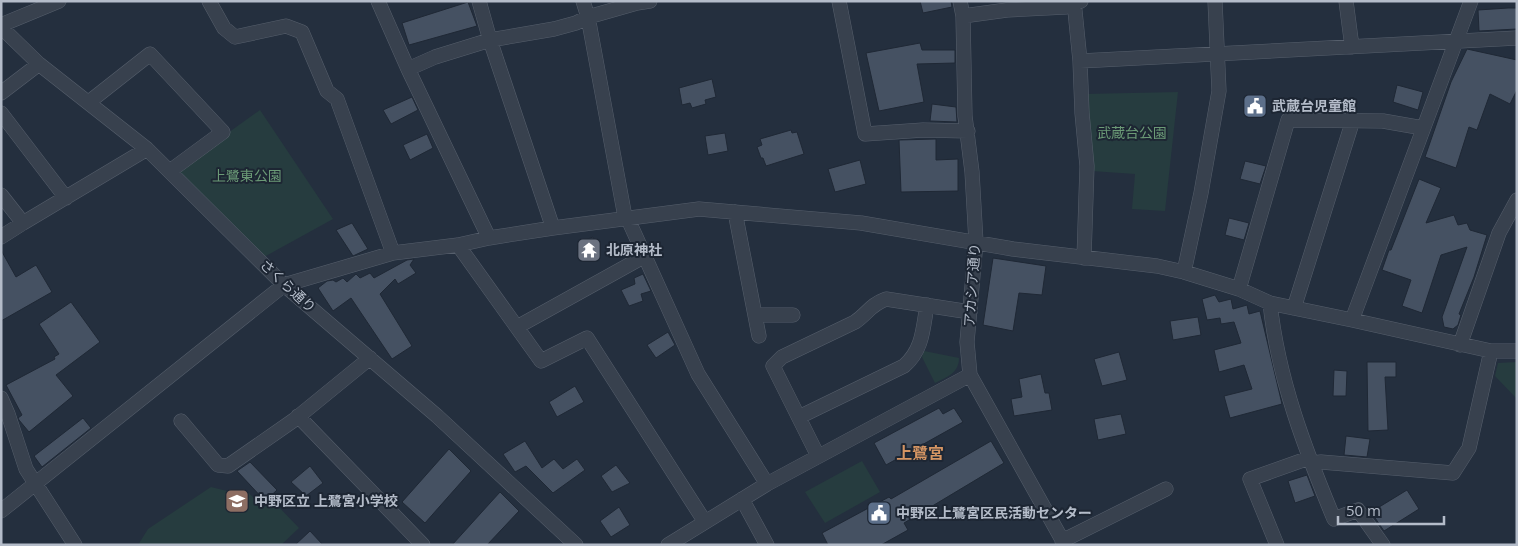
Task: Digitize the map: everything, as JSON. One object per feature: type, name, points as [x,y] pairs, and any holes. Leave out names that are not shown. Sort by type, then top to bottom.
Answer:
[{"type":"street","points":[[1,26],[59,1]]},
{"type":"street","points":[[209,1],[224,28],[235,36],[286,26],[302,32],[327,91],[338,100],[394,253]]},
{"type":"street","points":[[378,1],[408,69],[489,238]]},
{"type":"street","points":[[479,1],[490,40],[553,228]]},
{"type":"street","points":[[583,1],[588,17],[626,217],[698,374],[767,484]]},
{"type":"street","points":[[408,69],[435,57],[490,40],[554,30],[588,17],[650,1]]},
{"type":"street","points":[[839,1],[865,134],[923,130],[968,131]]},
{"type":"street","name":"アカシア通り","points":[[960,1],[963,16],[965,116],[972,172],[976,242],[968,342],[970,375],[1063,544]]},
{"type":"street","points":[[1184,272],[1201,193],[1219,91],[1215,1]]},
{"type":"street","points":[[1346,1],[1352,47]]},
{"type":"street","points":[[1352,320],[1471,1]]},
{"type":"street","points":[[963,16],[1007,10],[1066,7],[1076,2],[1087,166],[1084,258]]},
{"type":"street","name":"さくら通り","points":[[1,26],[39,64],[147,149],[284,285],[437,416],[576,545]]},
{"type":"street","points":[[1080,62],[1517,38]]},
{"type":"street","points":[[89,102],[150,54],[223,132],[170,171]]},
{"type":"street","points":[[1,93],[39,64]]},
{"type":"street","points":[[1,113],[66,198]]},
{"type":"street","points":[[1238,289],[1288,120],[1383,120],[1423,128]]},
{"type":"street","points":[[1294,308],[1353,120]]},
{"type":"street","points":[[1,237],[147,149]]},
{"type":"street","points":[[1,195],[23,222]]},
{"type":"street","points":[[1460,345],[1499,234],[1517,200]]},
{"type":"street","points":[[1,511],[36,485],[284,285],[394,253],[626,217],[699,208],[861,224],[1013,249],[1157,266],[1184,272],[1238,289],[1270,303],[1460,345],[1491,351],[1517,351]]},
{"type":"street","points":[[735,212],[759,336]]},
{"type":"street","points":[[458,244],[541,361],[587,338],[704,522]]},
{"type":"street","points":[[517,327],[645,256]]},
{"type":"street","points":[[818,456],[773,366],[782,357],[855,322],[864,316],[870,307],[886,299],[970,312]]},
{"type":"street","points":[[1270,303],[1289,398],[1310,461],[1334,519],[1358,510],[1383,545]]},
{"type":"street","points":[[799,417],[904,366],[911,360],[920,344],[927,306]]},
{"type":"street","points":[[755,315],[793,315]]},
{"type":"street","points":[[1277,545],[1250,479],[1310,461],[1453,473],[1469,448],[1491,351]]},
{"type":"street","points":[[182,421],[218,465],[228,466],[298,416],[370,358]]},
{"type":"street","points":[[668,545],[767,484],[970,375]]},
{"type":"street","points":[[1,398],[22,460],[75,545]]},
{"type":"street","points":[[298,416],[423,545]]},
{"type":"street","points":[[1063,544],[1166,489]]},
{"type":"street","points":[[742,499],[767,545]]},
{"type":"green space","name":"武蔵台公園","points":[[1178,92],[1165,211],[1132,209],[1135,174],[1092,171],[1085,94]]},
{"type":"green space","name":"上鷺東公園","points":[[260,110],[333,219],[264,257],[175,171]]},
{"type":"green space","points":[[924,351],[959,358],[955,371],[935,383],[922,357]]},
{"type":"green space","points":[[1517,362],[1517,399],[1495,376],[1498,363]]},
{"type":"green space","points":[[862,461],[880,492],[825,523],[805,492]]},
{"type":"green space","name":"中野区立 上鷺宮小学校","points":[[211,487],[231,492],[236,496],[247,491],[263,508],[273,501],[299,528],[281,545],[138,545],[148,529]]},
{"type":"building","points":[[920,1],[951,1],[952,7],[923,13]]},
{"type":"building","points":[[468,2],[477,26],[409,45],[402,23]]},
{"type":"building","points":[[1517,8],[1517,29],[1479,31],[1478,10]]},
{"type":"building","points":[[920,43],[922,50],[955,50],[955,63],[917,64],[924,102],[879,111],[866,53]]},
{"type":"building","points":[[1467,49],[1517,60],[1517,90],[1510,104],[1490,94],[1477,130],[1469,127],[1456,168],[1425,157],[1451,82]]},
{"type":"building","points":[[712,79],[716,97],[705,100],[706,104],[692,108],[690,103],[682,105],[679,88]]},
{"type":"building","points":[[1397,85],[1423,92],[1418,110],[1393,102]]},
{"type":"building","points":[[412,97],[418,110],[391,124],[383,110]]},
{"type":"building","points":[[932,104],[956,107],[957,122],[930,121]]},
{"type":"building","points":[[791,130],[792,133],[797,132],[804,154],[766,166],[757,147],[762,145],[760,139]]},
{"type":"building","points":[[725,133],[728,151],[708,155],[705,136]]},
{"type":"building","points":[[427,134],[433,148],[410,160],[403,145]]},
{"type":"building","points":[[936,139],[936,160],[958,159],[958,191],[901,192],[899,140]]},
{"type":"building","points":[[860,160],[866,184],[835,192],[828,169]]},
{"type":"building","points":[[1245,161],[1266,166],[1260,184],[1240,179]]},
{"type":"building","points":[[1419,179],[1441,188],[1426,223],[1454,215],[1458,225],[1467,223],[1470,230],[1487,235],[1474,277],[1459,314],[1461,315],[1458,325],[1453,329],[1444,327],[1442,317],[1467,247],[1441,255],[1422,313],[1402,306],[1411,280],[1382,270]]},
{"type":"building","points":[[1229,218],[1249,223],[1244,240],[1225,235]]},
{"type":"building","points":[[352,223],[368,249],[353,256],[336,230]]},
{"type":"building","name":"北原神社","points":[[593,237],[598,249],[595,250],[597,256],[587,261],[579,242]]},
{"type":"building","points":[[1,250],[16,277],[36,265],[52,292],[1,321]]},
{"type":"building","points":[[993,258],[1046,266],[1042,295],[1019,293],[1013,331],[983,325]]},
{"type":"building","points":[[414,259],[410,265],[416,273],[398,284],[395,279],[380,294],[412,346],[392,359],[351,298],[333,311],[318,288],[327,281],[333,280],[336,282],[343,278],[347,282],[356,274],[360,278],[370,273],[374,278],[407,260]]},
{"type":"building","points":[[643,274],[651,291],[641,294],[643,301],[629,306],[621,290],[635,284],[634,278]]},
{"type":"building","points":[[1215,295],[1219,302],[1231,299],[1233,309],[1247,305],[1249,314],[1260,311],[1282,404],[1230,418],[1224,396],[1252,389],[1244,365],[1219,372],[1214,350],[1241,343],[1234,322],[1221,324],[1220,318],[1207,320],[1202,299]]},
{"type":"building","points":[[71,302],[100,342],[56,375],[73,396],[29,432],[18,418],[22,415],[6,385],[55,359],[54,357],[59,354],[39,324]]},
{"type":"building","points":[[1198,317],[1201,335],[1173,340],[1170,321]]},
{"type":"building","points":[[668,332],[675,345],[656,358],[647,345]]},
{"type":"building","points":[[1119,352],[1127,380],[1102,386],[1094,359]]},
{"type":"building","points":[[1367,362],[1396,362],[1396,377],[1385,377],[1388,430],[1368,431]]},
{"type":"building","points":[[1334,370],[1347,371],[1346,396],[1333,396]]},
{"type":"building","points":[[1041,374],[1045,393],[1049,393],[1052,410],[1014,416],[1011,399],[1022,397],[1019,379]]},
{"type":"building","points":[[575,386],[584,402],[557,417],[549,402]]},
{"type":"building","points":[[939,408],[943,414],[954,408],[963,422],[886,465],[874,443]]},
{"type":"building","points":[[1121,414],[1126,434],[1098,440],[1094,419]]},
{"type":"building","points":[[83,418],[91,428],[42,467],[34,456]]},
{"type":"building","points":[[1346,436],[1370,439],[1367,457],[1344,455]]},
{"type":"building","points":[[525,441],[542,468],[554,459],[563,469],[577,459],[585,470],[553,493],[526,466],[515,472],[503,454]]},
{"type":"building","points":[[991,441],[1004,463],[904,523],[908,530],[881,545],[828,545],[822,533],[889,497],[891,499]]},
{"type":"building","points":[[449,449],[471,471],[425,523],[402,502]]},
{"type":"building","points":[[250,462],[277,490],[265,501],[237,471]]},
{"type":"building","points":[[616,465],[630,483],[612,492],[601,476]]},
{"type":"building","points":[[310,466],[323,483],[306,496],[291,482]]},
{"type":"building","points":[[1307,475],[1315,496],[1295,503],[1288,481]]},
{"type":"building","points":[[1407,490],[1419,509],[1384,531],[1371,512]]},
{"type":"building","points":[[500,492],[519,511],[487,545],[452,545]]},
{"type":"building","points":[[619,507],[630,525],[611,537],[600,521]]},
{"type":"building","points":[[310,531],[323,545],[295,545]]},
{"type":"place","name":"武蔵台児童館","points":[[1255,106]]},
{"type":"place","name":"北原神社","points":[[589,250]]},
{"type":"place","name":"中野区立 上鷺宮小学校","points":[[237,501]]},
{"type":"place","name":"中野区上鷺宮区民活動センター","points":[[879,513]]},
{"type":"district","name":"上鷺宮","points":[[920,453]]}]
